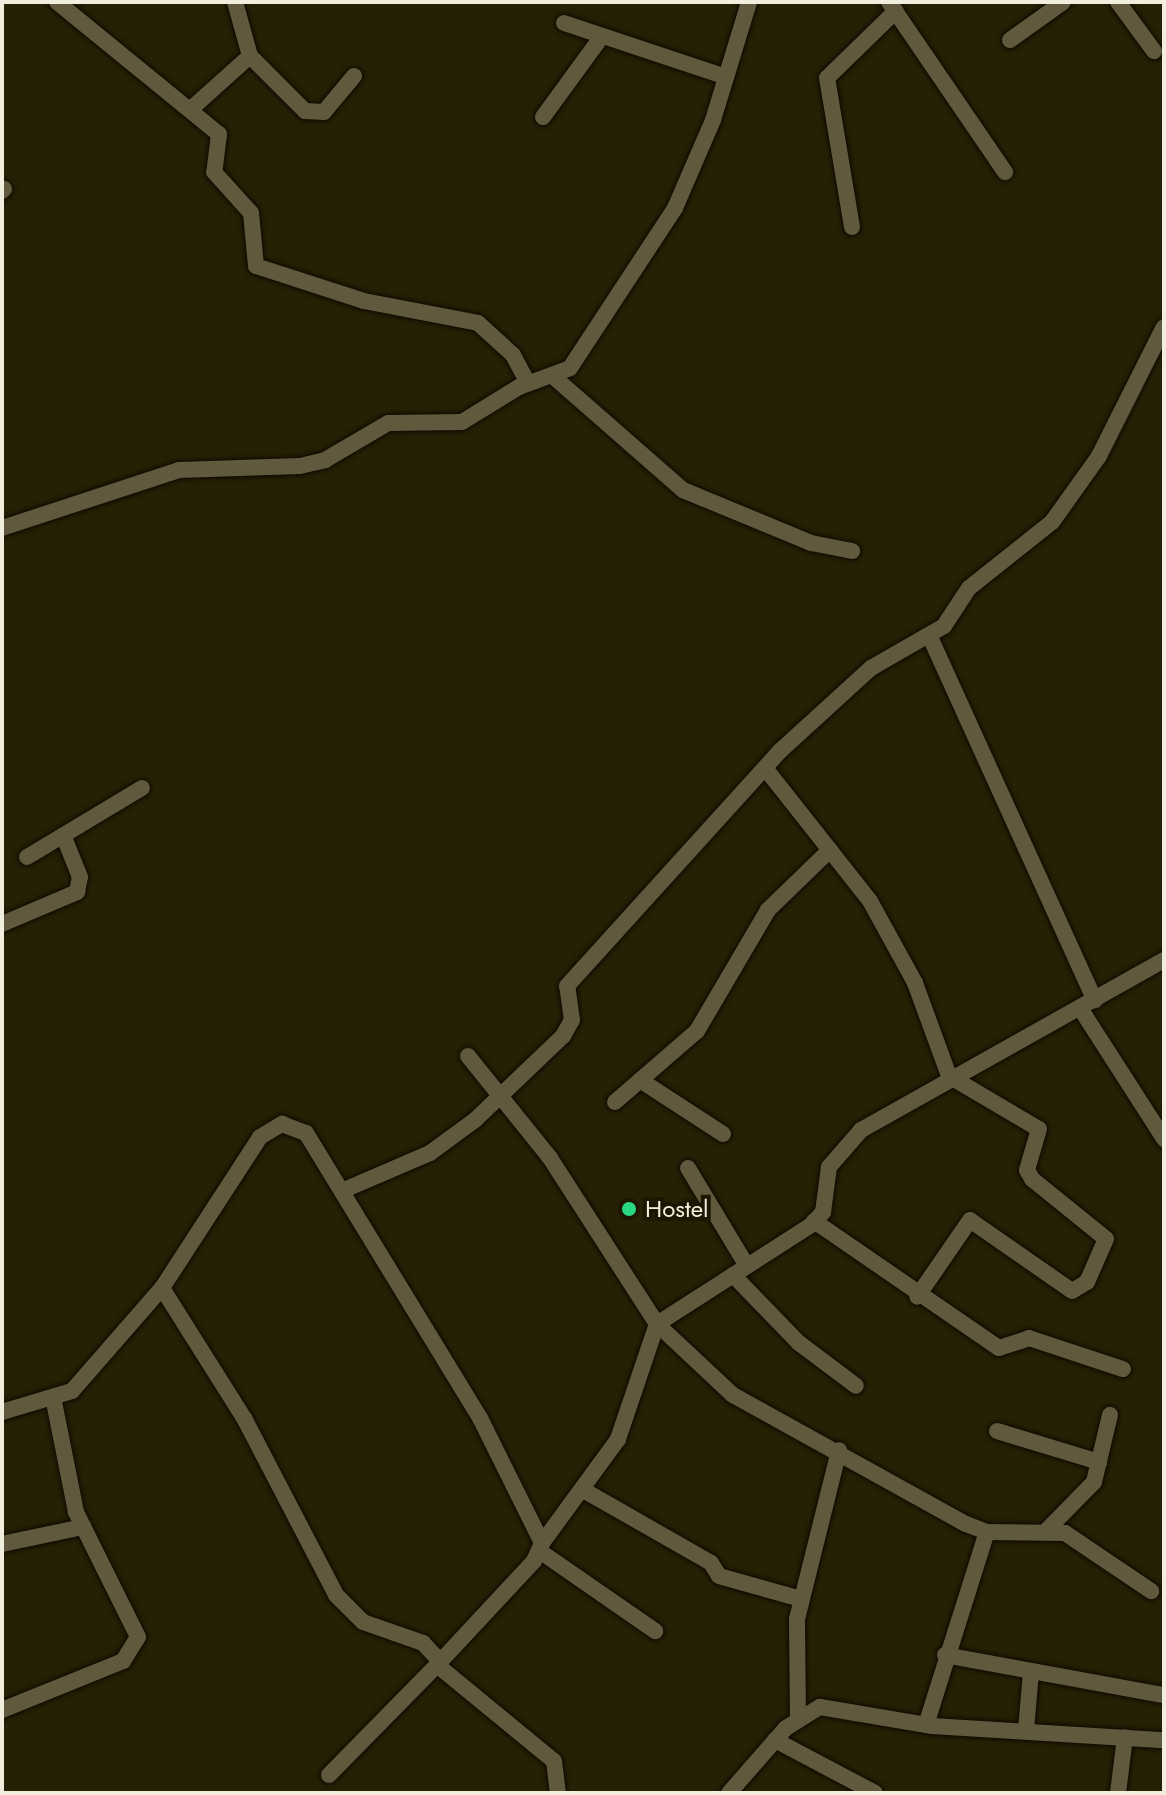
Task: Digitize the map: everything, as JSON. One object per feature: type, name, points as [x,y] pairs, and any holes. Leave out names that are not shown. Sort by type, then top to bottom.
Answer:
[{"type":"street","points":[[57,2],[192,108],[223,142],[214,172],[251,213],[253,256],[262,272],[478,323],[513,355],[528,383]]},
{"type":"street","points":[[235,2],[250,56],[311,113],[324,112],[354,76]]},
{"type":"street","points":[[2,528],[179,470],[325,460],[388,423],[478,417],[528,383],[555,378],[578,360],[675,208],[726,77],[749,2]]},
{"type":"street","points":[[1010,40],[1063,2]]},
{"type":"street","points":[[1118,2],[1154,51]]},
{"type":"street","points":[[852,227],[827,78],[893,7],[1005,172]]},
{"type":"street","points":[[564,23],[726,77]]},
{"type":"street","points":[[543,117],[602,36]]},
{"type":"street","points":[[192,108],[250,56]]},
{"type":"street","points":[[344,1190],[430,1153],[502,1093],[572,1024],[567,986],[831,698],[930,637],[969,588],[1036,538],[1073,497],[1164,327]]},
{"type":"street","points":[[555,378],[683,490],[811,543],[852,551]]},
{"type":"street","points":[[930,637],[1087,1004],[1164,1139]]},
{"type":"street","points":[[765,768],[830,850],[894,943],[949,1076],[1039,1129],[1027,1170],[1032,1179],[1108,1246],[1081,1290],[1072,1291],[970,1220],[917,1297]]},
{"type":"street","points":[[27,857],[142,788]]},
{"type":"street","points":[[2,924],[77,892],[80,877],[63,835]]},
{"type":"street","points":[[615,1102],[707,1019],[768,910],[830,850]]},
{"type":"street","points":[[329,1775],[542,1548],[585,1491],[634,1406],[657,1324],[814,1221],[839,1153],[861,1130],[949,1076],[1164,960]]},
{"type":"street","points":[[468,1056],[502,1093],[657,1324],[733,1395],[987,1532],[1047,1530],[1065,1533],[1151,1591]]},
{"type":"street","points":[[640,1080],[723,1134]]},
{"type":"street","points":[[2,1412],[54,1402],[72,1391],[162,1288],[271,1127],[292,1124],[306,1133],[344,1190],[480,1418],[542,1548],[655,1631]]},
{"type":"street","points":[[688,1168],[740,1271],[799,1343],[856,1386]]},
{"type":"street","points":[[814,1221],[917,1297],[999,1348],[1029,1338],[1123,1369]]},
{"type":"street","points":[[162,1288],[244,1418],[301,1538],[350,1614],[423,1643],[437,1662],[554,1761],[558,1793]]},
{"type":"street","points":[[2,1710],[133,1652],[133,1615],[83,1527],[54,1402]]},
{"type":"street","points":[[1047,1530],[1088,1490],[1099,1462],[1110,1415]]},
{"type":"street","points":[[997,1431],[1099,1462]]},
{"type":"street","points":[[798,1719],[793,1661],[801,1599],[839,1450]]},
{"type":"street","points":[[585,1491],[711,1563],[719,1576],[801,1599]]},
{"type":"street","points":[[2,1544],[83,1527]]},
{"type":"street","points":[[926,1725],[945,1655],[987,1532]]},
{"type":"street","points":[[945,1655],[1162,1695]]},
{"type":"street","points":[[1026,1730],[1031,1672]]},
{"type":"street","points":[[729,1793],[775,1740],[798,1719],[835,1706],[926,1725],[1164,1740]]},
{"type":"street","points":[[1118,1793],[1125,1737]]},
{"type":"street","points":[[775,1740],[875,1793]]},
{"type":"place","name":"Hostel","points":[[629,1209]]}]
